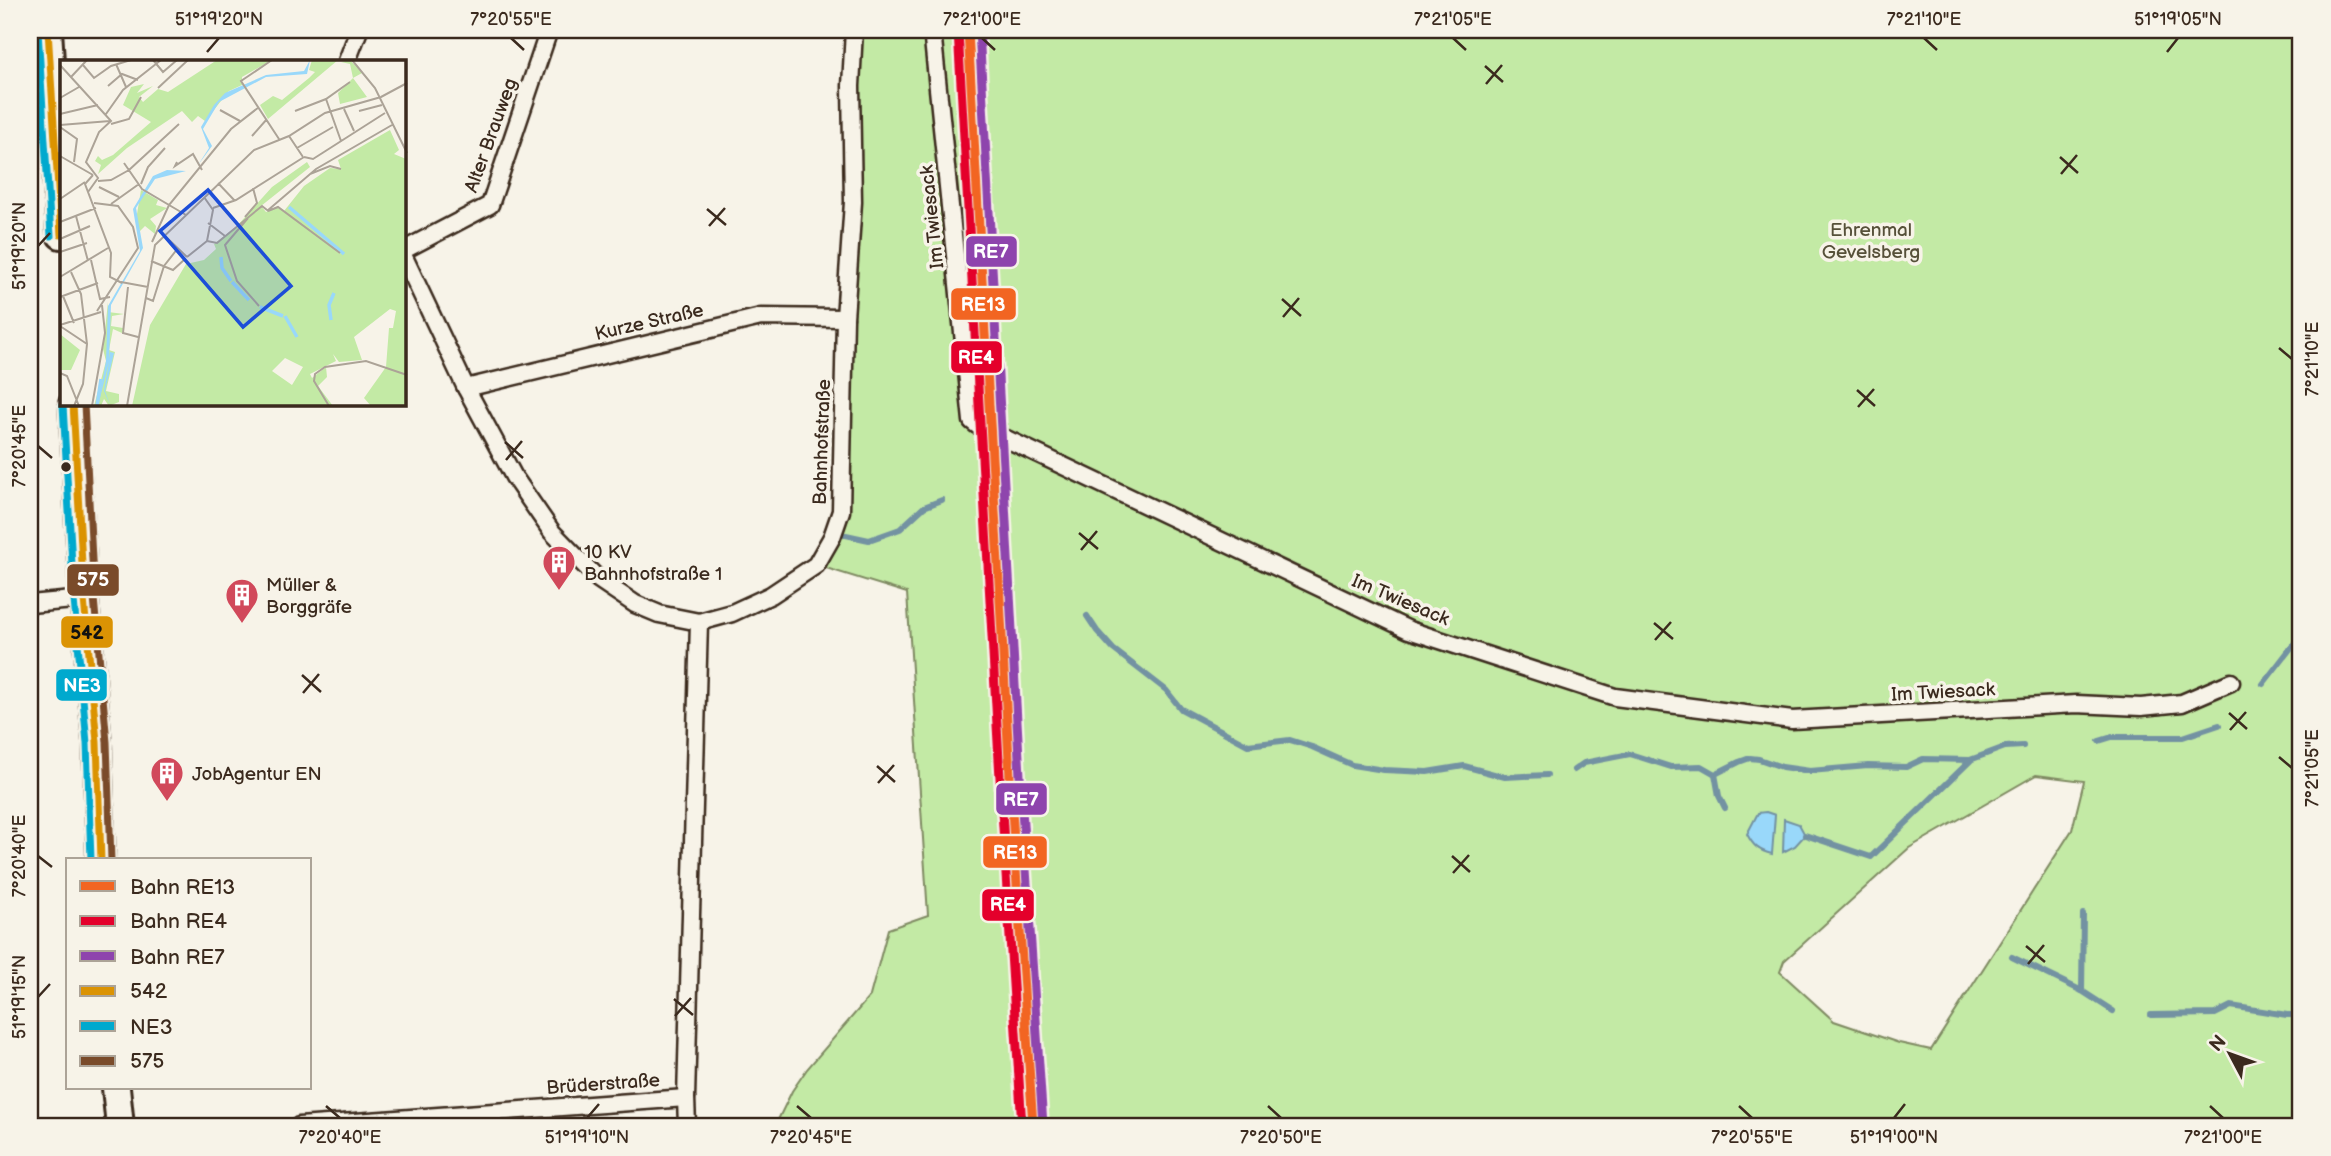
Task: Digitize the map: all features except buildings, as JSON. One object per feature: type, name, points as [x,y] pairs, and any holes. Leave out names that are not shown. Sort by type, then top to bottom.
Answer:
[{"type":"main road","points":[[48,30],[58,138],[60,203]]},
{"type":"main road","points":[[73,406],[84,599],[97,742],[101,858]]},
{"type":"main road","points":[[116,1090],[120,1126]]},
{"type":"street","points":[[347,60],[359,30]]},
{"type":"street","name":"Alter Brauweg","points":[[406,249],[490,205],[549,30]]},
{"type":"street","name":"Im Twiesack","points":[[932,30],[972,421],[977,425],[1409,630],[1615,697],[1791,720],[2076,704],[2141,707],[2182,703],[2231,682]]},
{"type":"street","name":"Bahnhofstraße","points":[[406,261],[466,388],[514,477],[552,532],[598,579],[635,604],[659,614],[699,622],[732,614],[786,587],[816,565],[832,537],[841,511],[845,318],[853,202],[851,86],[854,31]]},
{"type":"street","name":"Kurze Straße","points":[[466,388],[761,317],[845,318]]},
{"type":"street","points":[[30,604],[84,599]]},
{"type":"street","name":"Brüderstraße","points":[[299,1126],[453,1121],[686,1098],[699,622]]},
{"type":"street","points":[[686,1098],[687,1126]]},
{"type":"green space","name":"Ehrenmal Gevelsberg","points":[[854,30],[2301,30],[2301,1126],[775,1126],[792,1091],[807,1069],[870,996],[888,929],[928,915],[907,593],[816,565],[832,537]],"holes":[[[2036,775],[2084,781],[2072,830],[1931,1050],[1899,1043],[1834,1021],[1780,972],[1784,961],[1909,848]]]},
{"type":"water","points":[[1758,813],[1775,815],[1772,854],[1757,847],[1747,834]]},
{"type":"water","points":[[1784,819],[1799,824],[1805,835],[1795,846],[1783,852]]},
{"type":"waterway","points":[[846,535],[869,540],[900,529],[924,507],[942,500]]},
{"type":"waterway","points":[[1087,616],[1113,649],[1166,690],[1181,709],[1248,745],[1290,740],[1352,765],[1384,770],[1427,772],[1464,766],[1505,777],[1547,775]]},
{"type":"waterway","points":[[2263,684],[2301,635]]},
{"type":"waterway","points":[[2099,741],[2112,737],[2183,737],[2219,725]]},
{"type":"waterway","points":[[1574,770],[1584,763],[1630,754],[1671,767],[1701,766],[1715,774],[1750,758],[1810,771],[1868,766],[1906,767],[1923,759],[1970,760],[2005,747],[2023,746]]},
{"type":"waterway","points":[[1805,835],[1871,857],[1970,761]]},
{"type":"waterway","points":[[1715,774],[1719,796],[1725,808]]},
{"type":"waterway","points":[[2082,991],[2083,914]]},
{"type":"waterway","points":[[2012,957],[2082,991],[2113,1011]]},
{"type":"waterway","points":[[2151,1015],[2215,1014],[2231,1006],[2301,1015]]},
{"type":"rail line","name":"RE13","points":[[968,30],[1011,795],[1033,1126]]},
{"type":"rail line","name":"RE7","points":[[979,30],[1021,794],[1043,1125]]},
{"type":"rail line","name":"RE4","points":[[958,31],[1022,1126]]},
{"type":"transit line","name":"542","points":[[48,30],[60,219]]},
{"type":"transit line","name":"NE3","points":[[38,31],[51,236]]},
{"type":"transit line","name":"NE3","points":[[63,406],[74,600],[87,743],[91,858]]},
{"type":"transit line","name":"542","points":[[73,406],[84,599],[97,742],[101,858]]},
{"type":"transit line","name":"575","points":[[84,406],[94,598],[107,742],[111,858]]},
{"type":"place","name":"10 KV Bahnhofstraße 1","points":[[559,592]]},
{"type":"place","name":"Müller & Borggräfe","points":[[242,625]]},
{"type":"place","name":"JobAgentur EN","points":[[167,803]]}]
